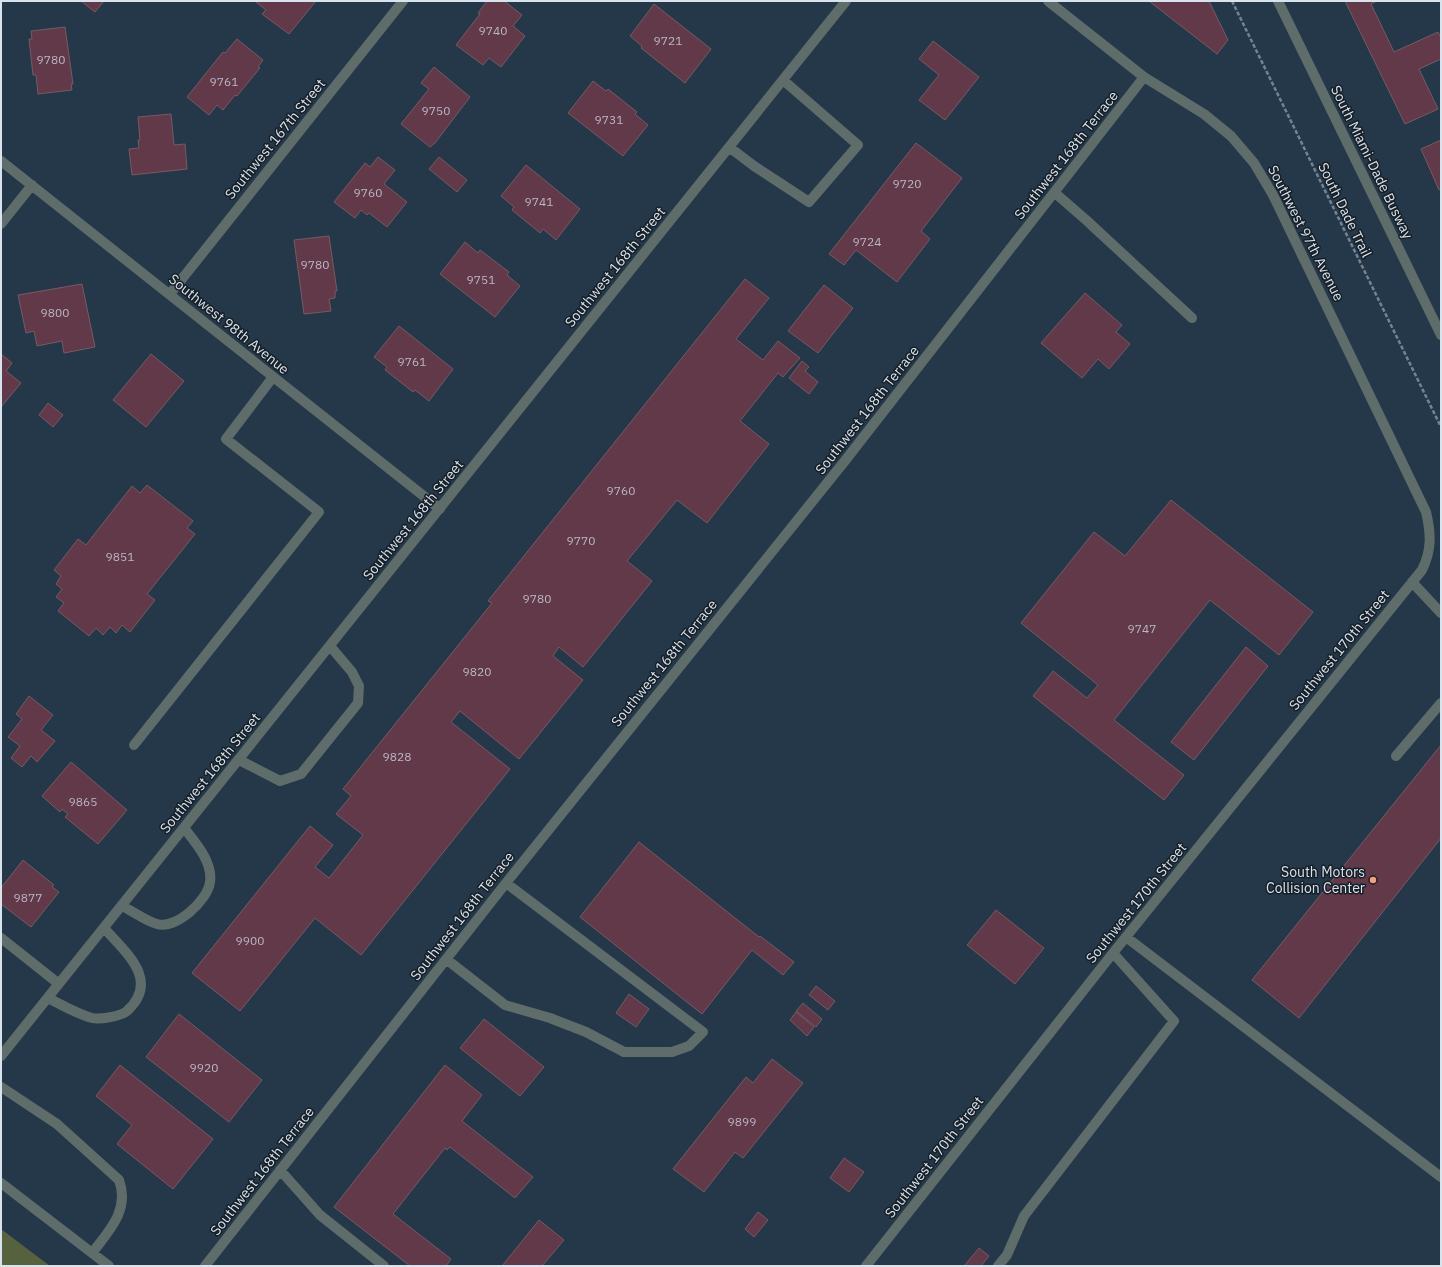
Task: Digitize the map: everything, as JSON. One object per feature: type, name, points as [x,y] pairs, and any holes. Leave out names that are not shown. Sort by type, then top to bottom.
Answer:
[{"type":"street","name":"Southwest 167th Street","points":[[170,294],[403,1]]},
{"type":"street","name":"Southwest 168th Street","points":[[1,1056],[846,1]]},
{"type":"street","name":"Southwest 97th Avenue","points":[[1048,1],[1144,77],[1204,114],[1231,136],[1244,149],[1264,178],[1426,512],[1430,527],[1428,558]]},
{"type":"street","name":"South Miami-Dade Busway","points":[[1278,1],[1441,335]]},
{"type":"street","name":"Southwest 168th Terrace","points":[[205,1266],[506,883],[844,462],[1144,77]]},
{"type":"street","points":[[729,147],[754,166],[808,202],[858,145],[783,80]]},
{"type":"street","name":"Southwest 98th Avenue","points":[[1,161],[440,509]]},
{"type":"street","points":[[1,224],[32,185]]},
{"type":"street","points":[[1055,193],[1192,318]]},
{"type":"street","points":[[134,745],[319,512],[226,439],[274,377]]},
{"type":"street","name":"Southwest 170th Street","points":[[866,1266],[1113,953],[1422,570],[1428,558]]},
{"type":"street","points":[[1412,582],[1441,613]]},
{"type":"street","points":[[239,760],[280,781],[301,774],[358,703],[359,686],[352,672],[330,646]]},
{"type":"street","points":[[1396,756],[1441,703]]},
{"type":"street","points":[[122,906],[158,925],[174,923],[189,914],[201,900],[210,882],[207,863],[199,846],[184,828]]},
{"type":"street","points":[[446,959],[505,1005],[550,1018],[586,1032],[624,1052],[672,1052],[689,1046],[703,1032],[506,883]]},
{"type":"street","points":[[48,998],[94,1019],[122,1016],[134,1005],[141,988],[140,975],[133,960],[104,928]]},
{"type":"street","points":[[1126,937],[1441,1177]]},
{"type":"street","points":[[1,938],[59,984]]},
{"type":"street","points":[[998,1266],[1007,1255],[1024,1216],[1174,1021],[1113,953]]},
{"type":"street","points":[[1,1087],[58,1124],[119,1180],[123,1190],[118,1219],[92,1253]]},
{"type":"street","points":[[280,1170],[320,1215],[384,1266]]},
{"type":"street","points":[[1,1183],[109,1266]]},
{"type":"path","name":"South Dade Trail","points":[[1232,1],[1441,428]]},
{"type":"green space","points":[[1,1229],[50,1266],[1,1266]]},
{"type":"building","points":[[81,1],[104,1],[95,12]]},
{"type":"building","points":[[316,1],[289,34],[262,14],[266,10],[256,2]]},
{"type":"building","points":[[487,1],[504,1],[522,15],[513,26],[525,36],[501,67],[489,58],[483,65],[456,45],[480,14],[478,13]]},
{"type":"building","points":[[1149,1],[1209,1],[1228,40],[1217,54]]},
{"type":"building","points":[[1345,1],[1377,1],[1371,4],[1394,52],[1438,32],[1441,38],[1441,59],[1419,69],[1438,109],[1405,124]]},
{"type":"building","points":[[654,4],[711,49],[685,83],[641,48],[642,46],[630,36]]},
{"type":"building","points":[[65,27],[73,84],[71,84],[72,90],[38,94],[36,75],[33,75],[29,39],[32,39],[31,31]]},
{"type":"building","points":[[237,39],[263,60],[258,67],[260,68],[237,96],[235,95],[223,110],[217,105],[209,115],[187,97],[223,52],[225,53]]},
{"type":"building","points":[[933,41],[979,77],[945,120],[919,100],[939,75],[919,59]]},
{"type":"building","points":[[434,67],[470,97],[435,143],[430,147],[401,124],[429,89],[421,83]]},
{"type":"building","points":[[593,81],[606,91],[608,89],[637,112],[635,114],[648,125],[623,156],[568,113]]},
{"type":"building","points":[[171,114],[174,145],[185,144],[187,169],[132,175],[129,149],[139,148],[138,140],[140,140],[138,117]]},
{"type":"building","points":[[1441,140],[1441,189],[1439,190],[1421,149]]},
{"type":"building","points":[[916,143],[962,178],[921,231],[930,239],[897,282],[856,250],[844,265],[829,254]]},
{"type":"building","points":[[378,157],[395,170],[384,184],[407,202],[387,227],[369,213],[367,215],[361,210],[355,218],[334,202],[365,163],[370,167]]},
{"type":"building","points":[[439,157],[467,180],[457,192],[429,169]]},
{"type":"building","points":[[526,165],[580,209],[556,240],[543,229],[540,233],[512,210],[514,207],[501,196]]},
{"type":"building","points":[[329,236],[337,291],[335,291],[335,298],[329,299],[331,311],[304,314],[294,240]]},
{"type":"building","points":[[465,242],[478,253],[480,250],[509,272],[507,275],[520,286],[495,317],[440,274]]},
{"type":"building","points":[[745,279],[769,298],[736,339],[763,360],[778,341],[800,358],[783,377],[778,373],[740,421],[769,444],[707,523],[677,500],[627,561],[652,581],[583,667],[559,647],[553,656],[583,680],[519,759],[460,711],[451,722],[510,769],[361,955],[315,918],[240,1011],[192,973],[310,826],[333,845],[315,867],[329,878],[363,835],[336,814],[351,796],[343,789],[492,603],[488,601]]},
{"type":"building","points":[[82,284],[95,347],[64,353],[62,341],[37,346],[34,331],[26,333],[18,295]]},
{"type":"building","points":[[824,285],[853,308],[818,353],[788,331]]},
{"type":"building","points":[[1085,293],[1122,325],[1116,332],[1130,344],[1109,369],[1098,359],[1082,378],[1041,343]]},
{"type":"building","points":[[399,326],[453,369],[429,401],[415,390],[413,392],[385,370],[387,367],[374,357]]},
{"type":"building","points":[[1,354],[12,363],[6,371],[21,383],[1,407]]},
{"type":"building","points":[[151,354],[184,381],[146,427],[113,400]]},
{"type":"building","points":[[802,361],[809,367],[805,371],[818,382],[809,394],[789,378]]},
{"type":"building","points":[[48,403],[63,415],[53,427],[39,415]]},
{"type":"building","points":[[147,485],[193,521],[187,528],[195,534],[147,594],[155,600],[130,632],[122,625],[116,633],[110,627],[103,635],[96,628],[89,636],[58,611],[64,603],[56,597],[62,589],[56,584],[61,576],[54,570],[78,539],[86,545],[132,486],[140,493]]},
{"type":"building","points":[[1171,500],[1313,612],[1279,655],[1210,600],[1114,720],[1184,775],[1164,800],[1033,696],[1053,671],[1087,698],[1098,685],[1021,623],[1094,532],[1125,556]]},
{"type":"building","points":[[1246,647],[1268,666],[1194,760],[1171,742]]},
{"type":"building","points":[[29,696],[53,715],[41,730],[55,741],[37,762],[31,756],[22,767],[11,758],[20,746],[8,737],[22,719],[16,714]]},
{"type":"building","points":[[1441,745],[1441,838],[1299,1018],[1252,980]]},
{"type":"building","points":[[71,762],[127,810],[98,844],[65,817],[68,814],[62,809],[60,812],[42,796]]},
{"type":"building","points":[[639,842],[759,937],[760,936],[794,962],[783,975],[752,950],[702,1014],[580,917]]},
{"type":"building","points":[[23,860],[54,885],[52,887],[59,892],[31,927],[1,904],[1,888]]},
{"type":"building","points":[[996,910],[1044,948],[1015,984],[967,945]]},
{"type":"building","points":[[816,986],[835,1001],[828,1010],[809,995]]},
{"type":"building","points":[[629,994],[649,1009],[636,1027],[616,1013]]},
{"type":"building","points":[[803,1003],[822,1019],[816,1027],[796,1011]]},
{"type":"building","points":[[796,1012],[814,1027],[807,1036],[790,1020]]},
{"type":"building","points":[[179,1014],[262,1080],[229,1122],[146,1057]]},
{"type":"building","points":[[484,1019],[544,1067],[520,1096],[460,1048]]},
{"type":"building","points":[[772,1059],[803,1083],[743,1158],[735,1152],[704,1192],[673,1169],[746,1077],[753,1083]]},
{"type":"building","points":[[120,1065],[213,1139],[173,1189],[117,1144],[132,1125],[96,1096]]},
{"type":"building","points":[[445,1065],[482,1095],[462,1121],[533,1177],[515,1198],[450,1147],[447,1150],[445,1148],[393,1214],[451,1259],[446,1266],[410,1266],[334,1207]]},
{"type":"building","points":[[844,1158],[864,1172],[849,1192],[830,1178]]},
{"type":"building","points":[[758,1212],[768,1220],[754,1237],[745,1229]]},
{"type":"building","points":[[539,1220],[564,1240],[542,1266],[502,1266]]},
{"type":"building","points":[[979,1248],[989,1256],[981,1266],[964,1266]]},
{"type":"place","name":"South Motors Collision Center","points":[[1373,880]]}]
